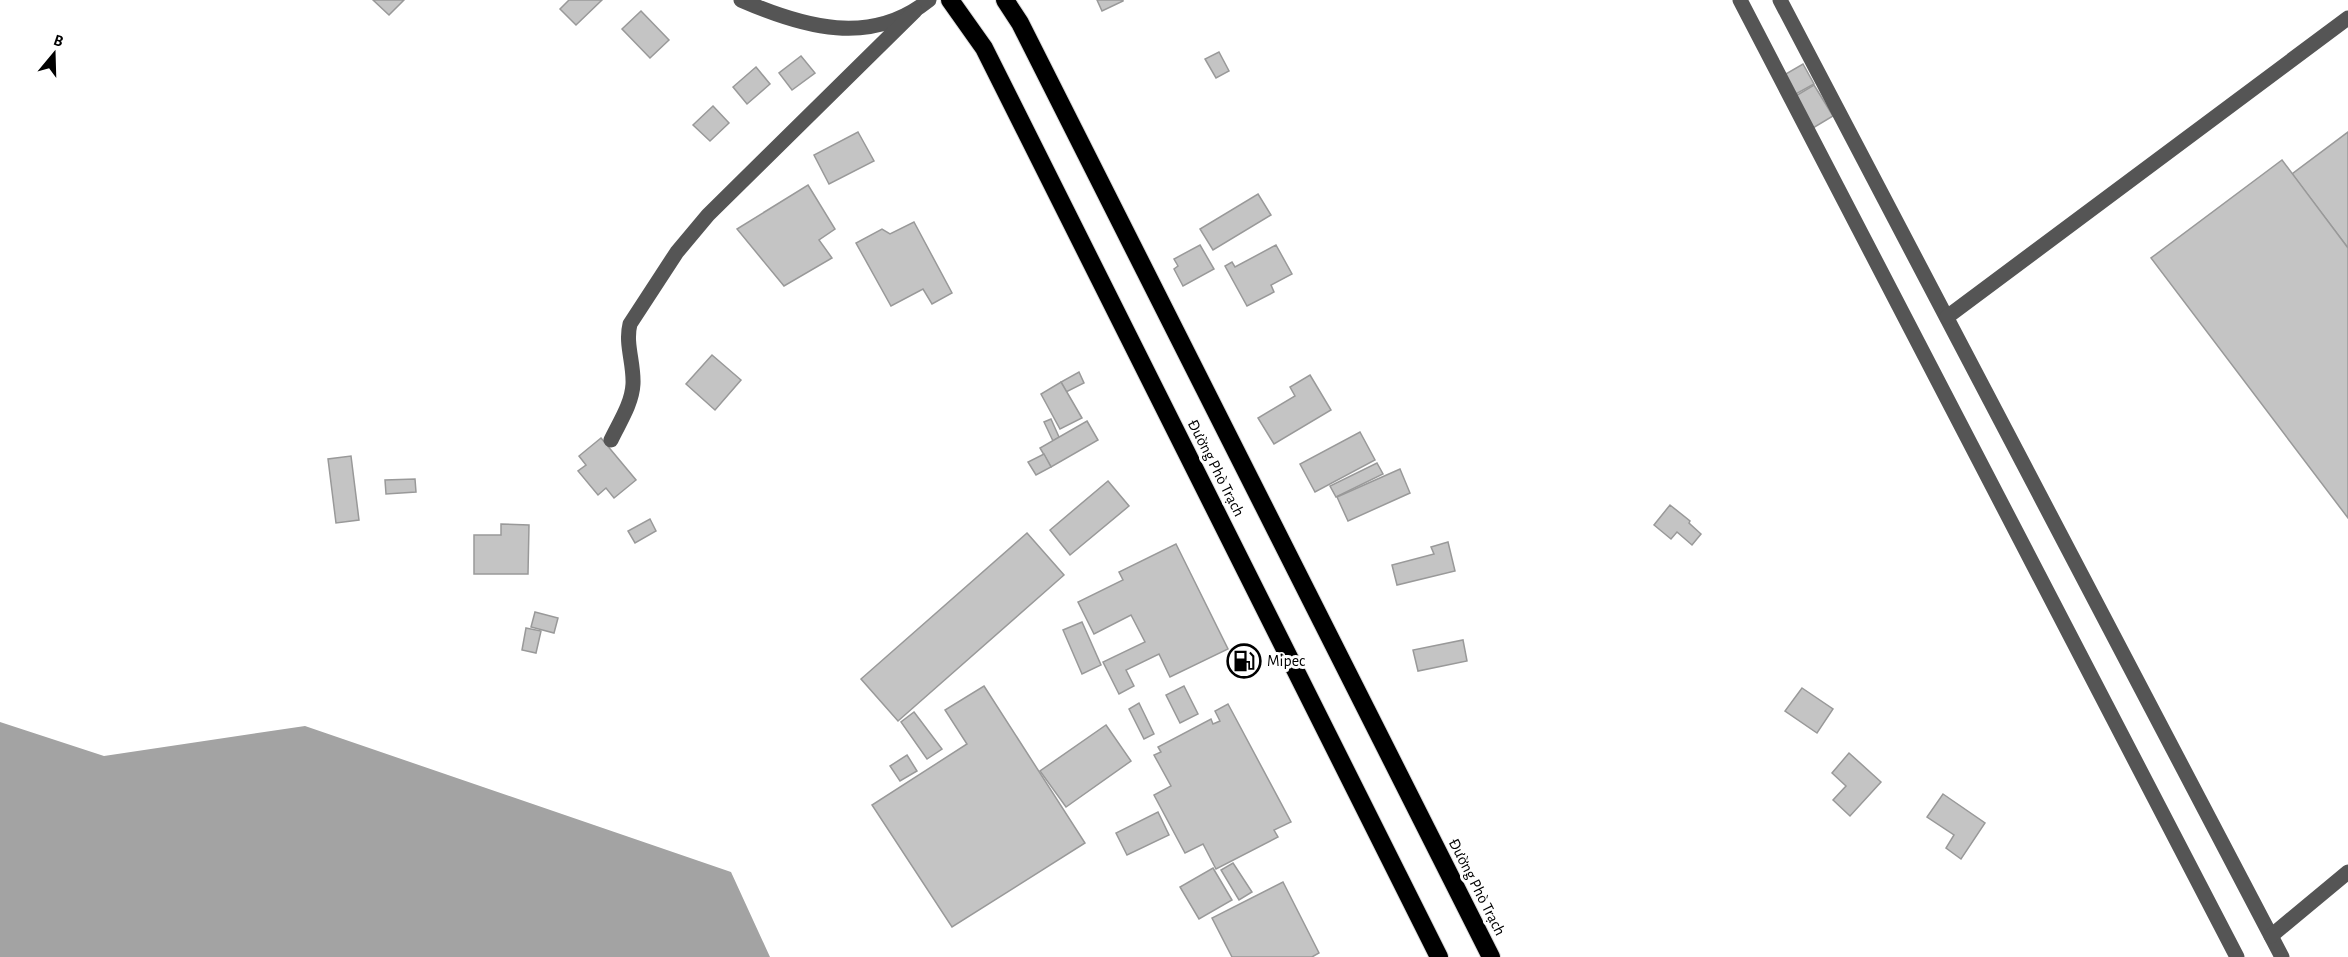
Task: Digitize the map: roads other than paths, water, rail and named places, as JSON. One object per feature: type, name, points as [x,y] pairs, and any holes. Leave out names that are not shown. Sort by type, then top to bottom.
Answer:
[{"type":"highway","name":"Đường Phò Trạch","points":[[950,0],[984,48],[1439,957]]},
{"type":"highway","name":"Đường Phò Trạch","points":[[1005,0],[1031,44],[1491,957]]},
{"type":"street","points":[[741,0],[813,26],[836,29],[872,26],[915,11]]},
{"type":"street","points":[[610,440],[632,395],[633,382],[627,335],[630,324],[677,252],[708,215],[915,11],[929,0]]},
{"type":"street","points":[[1740,0],[2237,957]]},
{"type":"street","points":[[1780,0],[2282,957]]},
{"type":"street","points":[[1947,317],[2348,18]]},
{"type":"street","points":[[2271,936],[2348,873]]},
{"type":"place","name":"Mipec","points":[[1244,661]]}]
